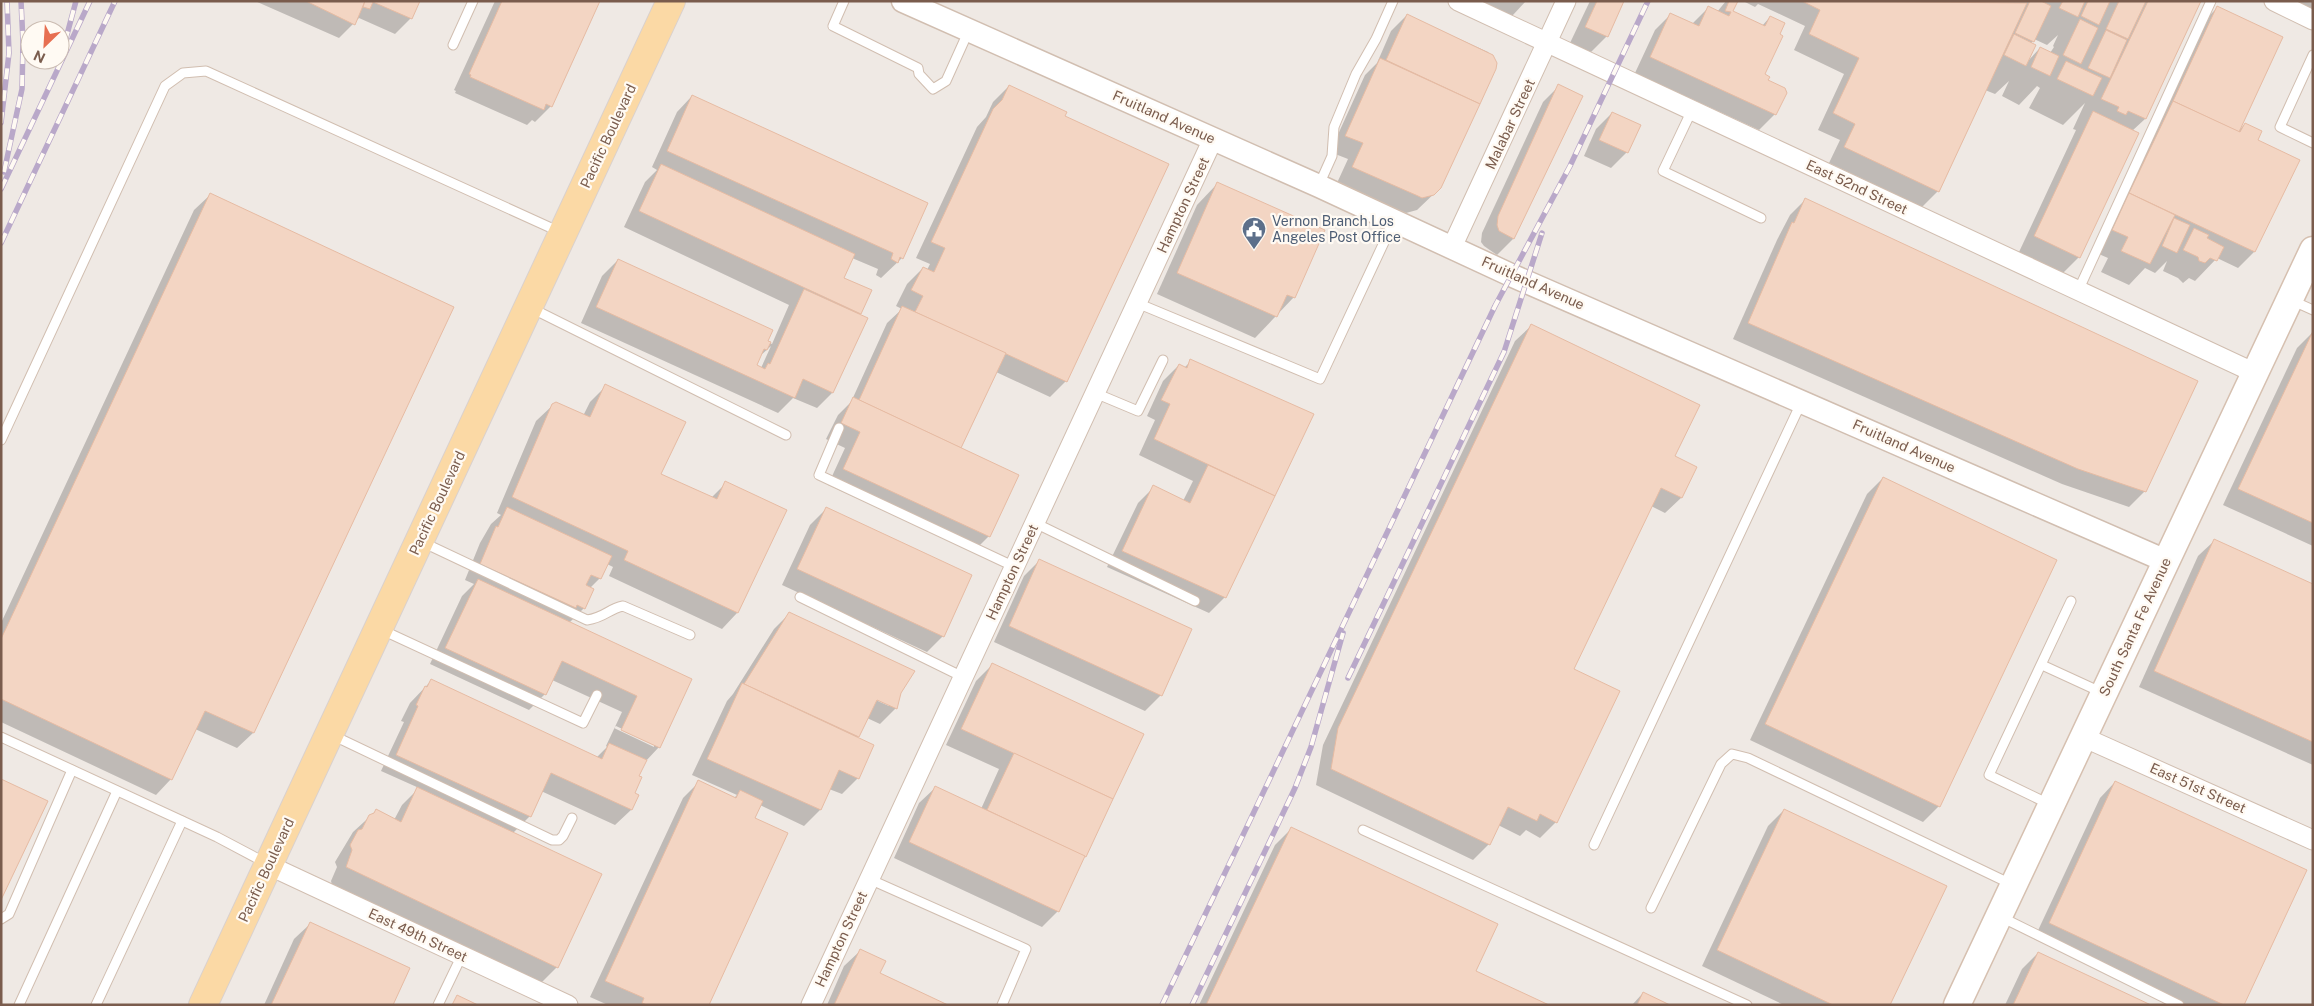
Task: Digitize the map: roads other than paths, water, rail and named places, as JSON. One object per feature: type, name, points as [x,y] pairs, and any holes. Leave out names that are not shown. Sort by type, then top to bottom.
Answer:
[{"type":"main road","name":"Pacific Boulevard","points":[[203,1005],[671,1]]},
{"type":"main road","name":"South Santa Fe Avenue","points":[[1957,1005],[2313,250]]},
{"type":"street","name":"Fruitland Avenue","points":[[903,1],[1319,186],[1513,276],[2166,561]]},
{"type":"street","name":"East 52nd Street","points":[[1458,1],[2255,373]]},
{"type":"street","name":"Malabar Street","points":[[1452,247],[1566,1]]},
{"type":"street","points":[[2274,1],[2313,20]]},
{"type":"street","name":"Hampton Street","points":[[811,1005],[1213,139]]},
{"type":"street","name":"East 51st Street","points":[[2083,737],[2313,840]]},
{"type":"street","name":"East 49th Street","points":[[268,865],[568,1005]]},
{"type":"lane","points":[[453,45],[473,1]]},
{"type":"lane","points":[[844,1],[833,26],[918,68],[919,74],[933,89],[946,81],[970,30]]},
{"type":"lane","points":[[1319,186],[1332,156],[1334,128],[1356,74],[1376,39],[1393,1]]},
{"type":"lane","points":[[2078,291],[2211,1]]},
{"type":"lane","points":[[2313,55],[2280,127],[2313,143]]},
{"type":"lane","points":[[1,440],[165,86],[183,73],[206,71],[562,234]]},
{"type":"lane","points":[[1692,110],[1663,171],[1761,218]]},
{"type":"lane","points":[[1137,303],[1320,379],[1394,221]]},
{"type":"lane","points":[[2289,300],[2313,310]]},
{"type":"lane","points":[[528,307],[786,436]]},
{"type":"lane","points":[[1095,393],[1138,411],[1163,360]]},
{"type":"lane","points":[[1594,845],[1802,401]]},
{"type":"lane","points":[[839,428],[819,475],[1015,567]]},
{"type":"lane","points":[[1035,523],[1195,602]]},
{"type":"lane","points":[[419,540],[587,620],[601,618],[616,607],[623,606],[690,635]]},
{"type":"lane","points":[[800,597],[963,677]]},
{"type":"lane","points":[[2051,805],[1989,775],[2071,601]]},
{"type":"lane","points":[[378,628],[583,723],[597,695]]},
{"type":"lane","points":[[2042,665],[2104,693]]},
{"type":"lane","points":[[329,734],[552,840],[559,840],[563,836],[572,818]]},
{"type":"lane","points":[[1,737],[182,821],[268,865]]},
{"type":"lane","points":[[1651,908],[1721,764],[1732,754],[1748,758],[2013,885]]},
{"type":"lane","points":[[1,919],[8,914],[72,770]]},
{"type":"lane","points":[[19,1005],[117,791]]},
{"type":"lane","points":[[96,1005],[182,821]]},
{"type":"lane","points":[[1363,830],[1747,1005]]},
{"type":"lane","points":[[869,879],[1026,948],[1002,1005]]},
{"type":"lane","points":[[1999,916],[2179,1005]]},
{"type":"lane","points":[[438,1005],[462,955]]},
{"type":"railway","points":[[1,123],[9,53],[7,1]]},
{"type":"railway","points":[[4,172],[22,89],[23,42],[21,1]]},
{"type":"railway","points":[[70,23],[76,1]]},
{"type":"railway","points":[[1,189],[90,1]]},
{"type":"railway","points":[[1,243],[115,1]]},
{"type":"railway","points":[[1162,1005],[1495,306],[1570,166],[1648,1]]},
{"type":"railway","points":[[1348,678],[1504,352],[1542,233]]},
{"type":"railway","points":[[1192,1005],[1295,788],[1311,747],[1343,633]]},
{"type":"place","name":"Vernon Branch Los Angeles Post Office","points":[[1254,250]]}]
